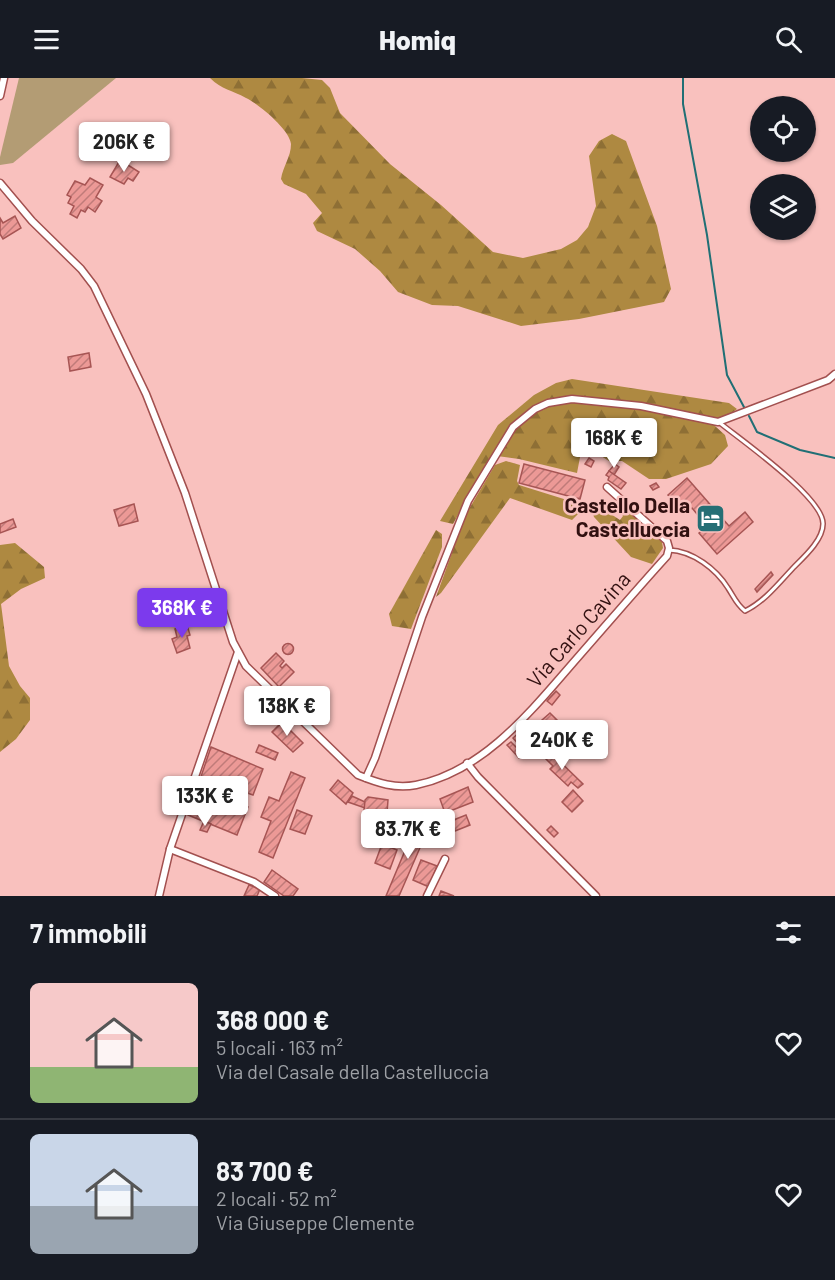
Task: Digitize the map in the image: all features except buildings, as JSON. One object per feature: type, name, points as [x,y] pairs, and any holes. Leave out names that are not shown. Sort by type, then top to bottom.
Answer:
[{"type":"street","points":[[0,96],[4,78]]},
{"type":"street","points":[[0,183],[32,220],[81,269],[93,286],[146,394],[185,494],[233,642],[246,666],[350,769],[366,778],[375,758],[422,617],[468,501],[513,427],[541,406],[572,399],[641,406],[718,422],[828,380],[835,374]]},
{"type":"street","points":[[607,487],[667,541],[669,550]]},
{"type":"street","name":"Via Carlo Cavina","points":[[366,778],[380,784],[416,785],[452,772],[492,746],[519,723],[659,565],[669,550]]},
{"type":"street","points":[[159,896],[170,849],[238,652]]},
{"type":"street","points":[[467,763],[478,777],[596,896]]},
{"type":"street","points":[[170,849],[254,882],[274,896]]},
{"type":"street","points":[[427,896],[445,859]]},
{"type":"lane","points":[[669,550],[700,560],[711,567],[728,587],[737,606],[746,611],[772,590],[803,559],[821,534],[824,521],[814,505],[793,481],[718,422]]},
{"type":"shaded area","points":[[19,78],[116,78],[13,163],[0,165]]},
{"type":"green space","points":[[210,78],[322,80],[330,88],[340,113],[390,164],[441,205],[493,252],[523,258],[561,249],[577,240],[588,227],[596,206],[589,156],[599,141],[612,134],[626,141],[657,226],[671,289],[664,302],[579,319],[521,326],[458,306],[432,305],[398,292],[380,271],[355,249],[317,231],[313,223],[322,213],[306,194],[284,184],[281,179],[291,144],[280,125],[252,101]]},
{"type":"green space","points":[[572,379],[729,403],[737,409],[727,417],[714,421],[715,426],[725,435],[728,446],[711,464],[666,479],[649,479],[622,461],[609,461],[590,449],[581,452],[577,473],[497,456],[486,465],[453,524],[440,521],[498,425],[534,395],[556,383]]},
{"type":"green space","points":[[506,461],[520,465],[517,481],[519,485],[583,505],[579,513],[572,520],[510,498],[436,597],[466,514],[495,465]]},
{"type":"green space","points":[[612,500],[618,501],[662,542],[663,548],[652,564],[631,557],[594,517],[591,509],[597,505],[620,520],[623,516]]},
{"type":"green space","points":[[436,530],[442,534],[442,547],[411,629],[392,626],[389,614]]},
{"type":"green space","points":[[15,543],[44,567],[45,578],[21,589],[1,604],[9,666],[30,698],[30,720],[16,739],[0,752],[0,545]]},
{"type":"waterway","points":[[683,78],[683,104],[707,235],[727,375],[745,409]]},
{"type":"waterway","points":[[749,416],[757,432],[800,450],[835,458]]},
{"type":"place","name":"Castello Della Castelluccia","points":[[711,518]]}]
